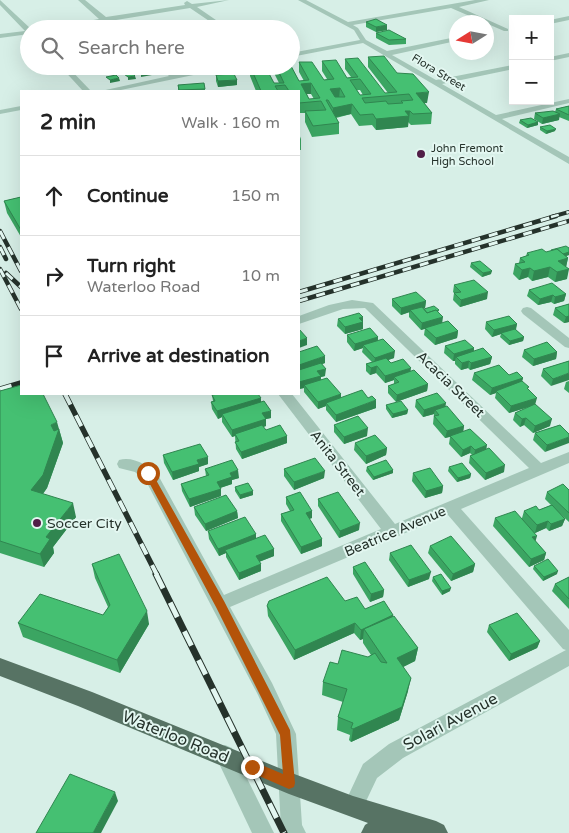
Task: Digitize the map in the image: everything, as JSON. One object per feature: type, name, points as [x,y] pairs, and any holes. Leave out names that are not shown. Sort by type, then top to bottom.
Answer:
[{"type":"main road","name":"Waterloo Road","points":[[0,667],[225,755],[289,783],[353,807],[436,833]]},
{"type":"main road","points":[[373,833],[400,822]]},
{"type":"street","points":[[81,0],[104,20],[226,0]]},
{"type":"street","points":[[183,0],[212,20]]},
{"type":"street","name":"Flora Street","points":[[301,0],[347,24],[358,31],[364,41],[385,54],[569,161]]},
{"type":"street","points":[[347,24],[486,0]]},
{"type":"street","points":[[0,2],[20,23]]},
{"type":"street","points":[[452,6],[509,29]]},
{"type":"street","points":[[554,21],[569,18]]},
{"type":"street","points":[[494,32],[509,29]]},
{"type":"street","points":[[0,36],[20,33]]},
{"type":"street","points":[[385,54],[449,40]]},
{"type":"street","points":[[300,53],[364,41]]},
{"type":"street","points":[[554,58],[569,55]]},
{"type":"street","points":[[434,83],[509,67]]},
{"type":"street","points":[[72,75],[86,90]]},
{"type":"street","points":[[172,75],[175,78]]},
{"type":"street","points":[[110,90],[190,75]]},
{"type":"street","points":[[494,118],[569,101]]},
{"type":"street","points":[[0,112],[20,108]]},
{"type":"street","name":"Acacia Street","points":[[300,320],[348,305],[360,304],[373,308],[540,470]]},
{"type":"street","points":[[528,311],[569,344]]},
{"type":"street","name":"Anita Street","points":[[286,395],[392,532]]},
{"type":"street","name":"Beatrice Avenue","points":[[220,604],[569,457]]},
{"type":"street","points":[[124,464],[140,468],[153,479],[220,604],[286,734],[292,828],[295,833]]},
{"type":"street","points":[[450,507],[569,643]]},
{"type":"street","name":"Solari Avenue","points":[[353,807],[370,771],[396,751],[569,657]]},
{"type":"street","points":[[225,755],[263,833]]},
{"type":"building","points":[[376,19],[387,25],[376,27],[366,22]]},
{"type":"building","points":[[389,30],[406,39],[389,40],[376,33]]},
{"type":"building","points":[[384,56],[397,73],[413,74],[429,92],[416,93],[432,113],[413,114],[410,111],[405,111],[409,116],[376,119],[373,114],[360,115],[352,104],[333,108],[328,100],[326,100],[339,123],[313,126],[305,111],[326,110],[321,101],[300,103],[300,90],[288,90],[285,85],[275,86],[277,90],[261,90],[254,75],[270,75],[274,83],[284,83],[280,75],[296,75],[299,81],[309,80],[300,62],[312,62],[324,80],[334,79],[322,61],[336,60],[347,78],[358,77],[345,59],[358,58],[385,93],[397,92],[368,57]],"holes":[[[360,79],[371,94],[360,95],[350,80]],[[311,83],[320,98],[309,99],[301,84]],[[340,88],[345,97],[335,97],[330,89]],[[409,94],[413,100],[401,101],[403,103],[388,104],[386,101],[365,103],[362,98]]]},
{"type":"building","points":[[116,75],[119,78],[110,80],[106,77]]},
{"type":"building","points":[[216,75],[234,75],[237,80],[218,81]]},
{"type":"building","points":[[204,83],[205,89],[179,90],[178,85]]},
{"type":"building","points":[[569,106],[569,115],[556,109]]},
{"type":"building","points":[[553,111],[560,114],[543,118],[535,113]]},
{"type":"building","points":[[531,118],[538,122],[528,125],[520,120]]},
{"type":"building","points":[[550,125],[556,129],[547,131],[540,127]]},
{"type":"building","points":[[20,197],[20,228],[4,201]]},
{"type":"building","points":[[566,246],[569,248],[569,252],[563,254],[557,249],[551,250]]},
{"type":"building","points":[[542,249],[546,252],[557,249],[568,258],[558,261],[569,269],[557,272],[550,267],[534,271],[530,268],[522,270],[515,264],[525,262],[520,258],[529,255],[527,253]]},
{"type":"building","points":[[480,261],[492,271],[483,273],[471,263]]},
{"type":"building","points":[[474,280],[488,292],[461,300],[454,293],[461,292],[454,285]]},
{"type":"building","points":[[552,283],[566,294],[540,299],[529,290]]},
{"type":"building","points":[[416,292],[426,301],[401,308],[392,299]]},
{"type":"building","points":[[569,304],[569,316],[566,317],[555,308]]},
{"type":"building","points":[[434,306],[439,310],[427,313],[424,309]]},
{"type":"building","points":[[422,307],[427,313],[436,310],[443,317],[422,323],[410,310]]},
{"type":"building","points":[[359,313],[363,317],[359,318],[363,322],[345,327],[338,319]]},
{"type":"building","points":[[509,316],[517,324],[494,330],[486,322]]},
{"type":"building","points":[[448,321],[458,331],[436,338],[425,328]]},
{"type":"building","points":[[370,328],[378,337],[355,344],[347,335]]},
{"type":"building","points":[[515,329],[524,337],[510,341],[501,333]]},
{"type":"building","points":[[300,330],[307,338],[300,341]]},
{"type":"building","points":[[383,339],[395,351],[375,358],[363,345]]},
{"type":"building","points":[[465,340],[474,348],[454,354],[445,346]]},
{"type":"building","points":[[547,342],[557,352],[534,359],[524,350]]},
{"type":"building","points":[[317,346],[325,356],[300,365],[300,352]]},
{"type":"building","points":[[483,348],[492,357],[471,363],[469,361],[462,363],[456,357]]},
{"type":"building","points":[[386,358],[391,363],[403,359],[411,368],[385,376],[377,366],[371,368],[366,364]]},
{"type":"building","points":[[569,361],[569,373],[553,379],[543,369]]},
{"type":"building","points":[[321,363],[326,369],[317,371],[321,376],[300,382],[300,370]]},
{"type":"building","points":[[499,365],[509,375],[517,372],[523,378],[492,388],[474,373]]},
{"type":"building","points":[[414,370],[428,384],[397,395],[388,386],[399,382],[394,377]]},
{"type":"building","points":[[327,378],[341,394],[318,402],[304,385]]},
{"type":"building","points":[[522,381],[537,398],[511,406],[496,391]]},
{"type":"building","points":[[20,385],[20,395],[44,395],[57,422],[51,425],[54,431],[59,429],[43,475],[31,490],[73,503],[46,537],[50,539],[40,554],[0,541],[0,391]]},
{"type":"building","points":[[362,390],[368,398],[372,396],[376,400],[336,415],[326,403]]},
{"type":"building","points":[[437,393],[446,403],[424,410],[416,400]]},
{"type":"building","points":[[212,395],[259,395],[261,398],[217,411],[211,402],[215,401]]},
{"type":"building","points":[[264,401],[271,411],[262,413],[266,419],[232,430],[222,414]]},
{"type":"building","points":[[401,401],[408,410],[393,414],[386,405]]},
{"type":"building","points":[[535,404],[552,419],[535,426],[526,418],[522,419],[515,413]]},
{"type":"building","points":[[447,406],[464,426],[447,431],[434,416],[439,415],[435,410]]},
{"type":"building","points":[[358,416],[368,428],[344,437],[334,425]]},
{"type":"building","points":[[262,425],[266,430],[280,425],[287,436],[241,452],[235,442],[239,441],[235,434]]},
{"type":"building","points":[[560,425],[569,434],[569,437],[547,445],[535,433]]},
{"type":"building","points":[[470,429],[487,445],[475,450],[471,446],[463,450],[450,436]]},
{"type":"building","points":[[375,435],[387,448],[366,456],[355,443]]},
{"type":"building","points":[[200,444],[208,457],[197,460],[199,464],[172,472],[163,455]]},
{"type":"building","points":[[489,448],[505,465],[486,473],[470,456]]},
{"type":"building","points":[[315,458],[325,471],[294,482],[284,469]]},
{"type":"building","points":[[232,460],[238,470],[230,473],[232,477],[217,482],[221,489],[189,499],[181,484],[209,475],[205,469]]},
{"type":"building","points":[[386,460],[393,470],[374,477],[367,467]]},
{"type":"building","points":[[462,463],[471,474],[458,478],[449,467]]},
{"type":"building","points":[[430,468],[443,486],[426,491],[413,473]]},
{"type":"building","points":[[248,483],[253,491],[240,495],[235,487]]},
{"type":"building","points":[[563,484],[569,490],[569,513],[547,492]]},
{"type":"building","points":[[300,492],[312,511],[306,513],[322,539],[301,547],[281,514],[294,510],[286,497]]},
{"type":"building","points":[[338,492],[360,523],[340,531],[318,499]]},
{"type":"building","points":[[226,495],[237,511],[205,524],[194,507]]},
{"type":"building","points":[[552,505],[565,519],[551,524],[548,521],[537,525],[524,511],[536,506],[539,510]]},
{"type":"building","points":[[515,511],[537,536],[532,537],[546,553],[531,559],[495,518]]},
{"type":"building","points":[[245,517],[256,534],[218,549],[208,531]]},
{"type":"building","points":[[265,535],[274,549],[256,556],[261,564],[239,573],[225,550]]},
{"type":"building","points":[[451,536],[475,564],[453,574],[430,546]]},
{"type":"building","points":[[411,545],[431,572],[409,580],[390,553]]},
{"type":"building","points":[[119,554],[147,611],[117,660],[18,623],[40,594],[103,615],[110,605],[92,564]]},
{"type":"building","points":[[548,559],[558,571],[544,577],[534,566]]},
{"type":"building","points":[[365,562],[384,590],[371,594],[353,567]]},
{"type":"building","points":[[441,574],[451,588],[442,591],[433,577]]},
{"type":"building","points":[[327,577],[345,601],[357,597],[365,609],[384,601],[393,615],[361,630],[355,623],[295,650],[267,606],[269,601]]},
{"type":"building","points":[[569,577],[569,599],[555,584]]},
{"type":"building","points":[[517,613],[540,641],[511,654],[489,625]]},
{"type":"building","points":[[394,616],[418,648],[397,658],[411,678],[402,707],[353,729],[351,728],[353,723],[338,717],[347,689],[323,682],[330,662],[338,664],[342,650],[368,657],[375,653],[381,662],[387,663],[364,629]]},
{"type":"building","points":[[70,774],[115,792],[93,833],[36,833]]},
{"type":"railway","points":[[551,217],[569,212]]},
{"type":"railway","points":[[300,292],[556,216]]},
{"type":"railway","points":[[300,301],[569,221]]},
{"type":"railway","points":[[0,231],[20,269]]},
{"type":"railway","points":[[0,247],[6,259]]},
{"type":"railway","points":[[0,269],[20,307]]},
{"type":"railway","points":[[6,273],[20,286]]},
{"type":"railway","points":[[0,389],[20,383]]},
{"type":"railway","points":[[66,395],[157,575]]},
{"type":"railway","points":[[156,574],[284,833]]},
{"type":"place","name":"John Fremont High School","points":[[421,154]]},
{"type":"place","name":"Soccer City","points":[[37,523]]},
{"type":"route","points":[[148,473],[153,479],[265,689],[286,734],[289,783],[252,767]]}]
